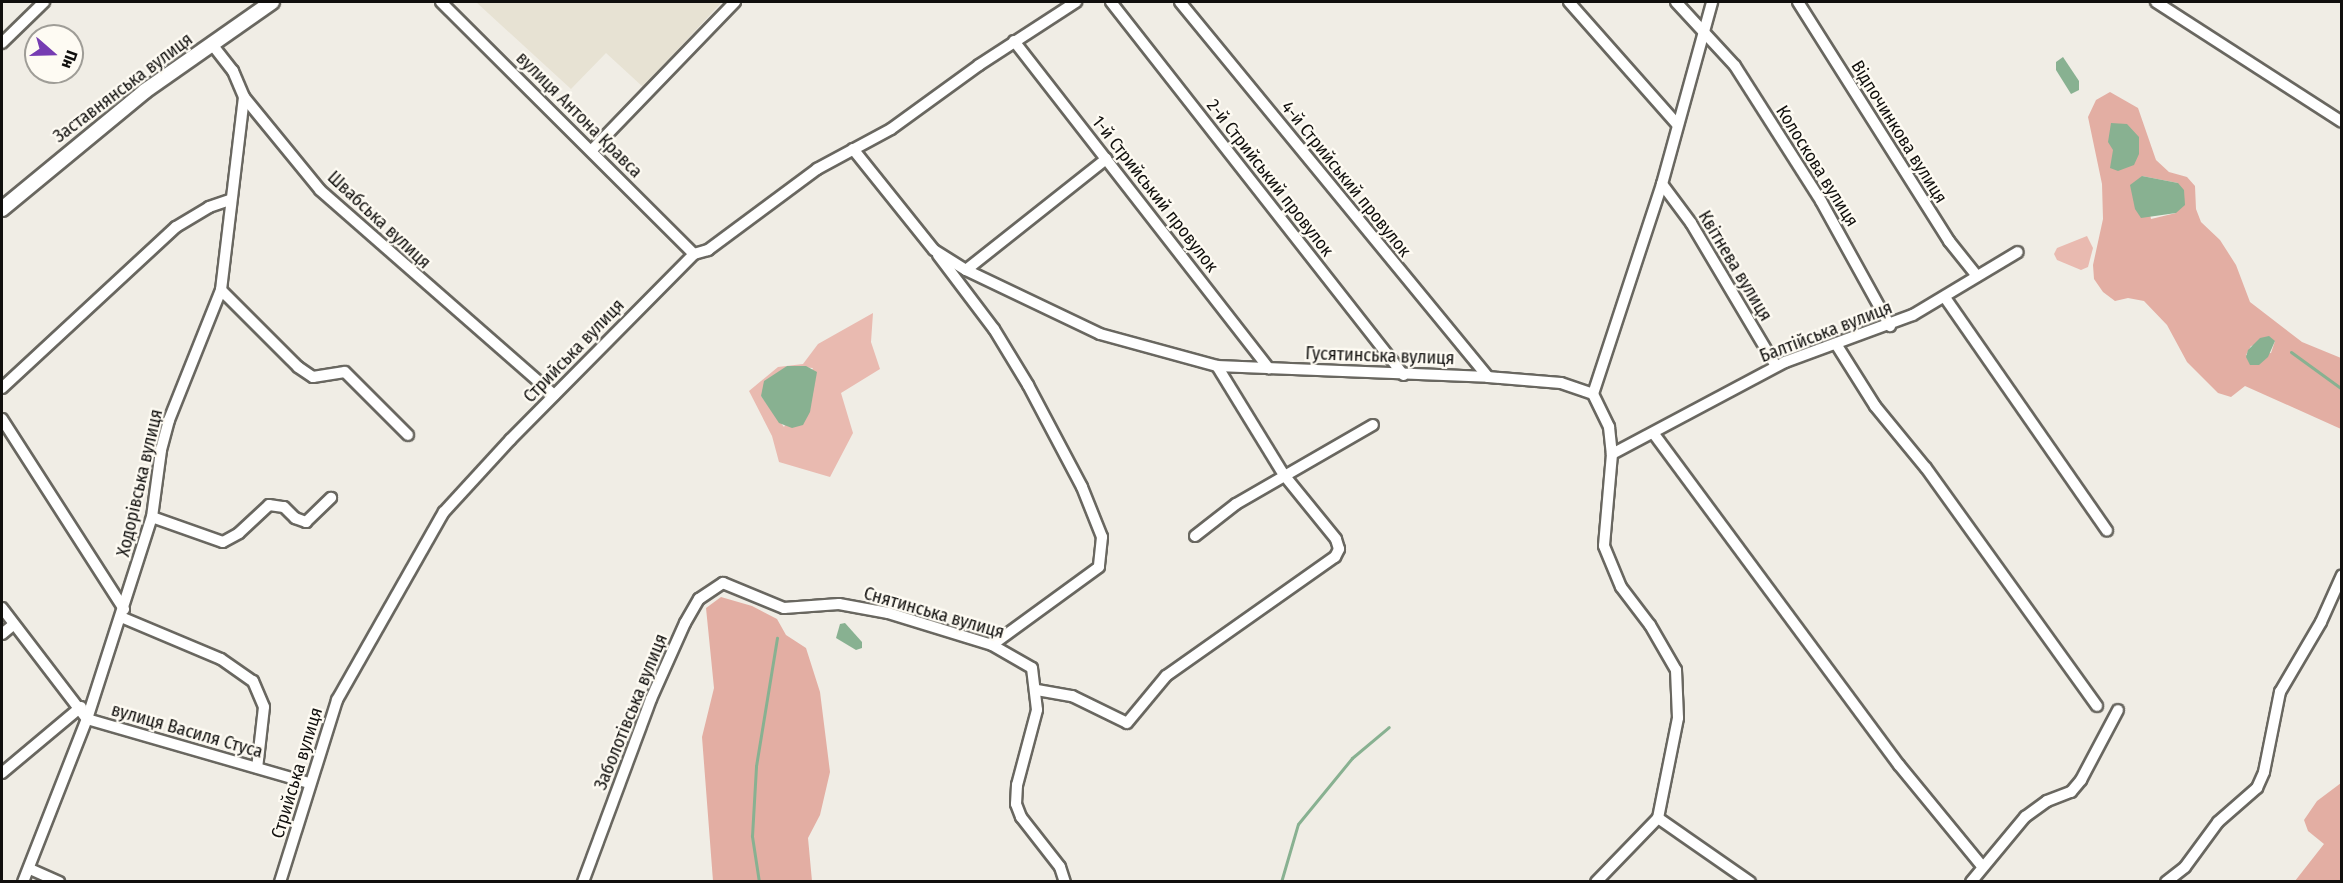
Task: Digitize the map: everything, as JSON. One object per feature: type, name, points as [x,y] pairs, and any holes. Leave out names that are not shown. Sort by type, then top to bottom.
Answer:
[{"type":"street","points":[[2,43],[44,2]]},
{"type":"street","name":"Заставнянська вулиця","points":[[2,209],[79,142],[212,43],[272,2]]},
{"type":"street","name":"вулиця Антона Кравса","points":[[441,2],[694,254]]},
{"type":"street","points":[[592,150],[735,2]]},
{"type":"street","name":"Стрийська вулиця","points":[[280,882],[309,783],[337,700],[422,546],[444,512],[554,395],[694,254],[708,250],[817,169],[891,129],[1014,40],[1076,2]]},
{"type":"street","name":"2-й Стрийський провулок","points":[[1111,2],[1403,375]]},
{"type":"street","name":"4-й Стрийський провулок","points":[[1180,2],[1488,377]]},
{"type":"street","points":[[1569,2],[1677,124]]},
{"type":"street","name":"Колоскова вулиця","points":[[1676,2],[1736,66],[1867,279],[1890,326]]},
{"type":"street","points":[[1596,882],[1658,818],[1675,747],[1676,670],[1650,625],[1621,587],[1604,546],[1612,454],[1609,427],[1593,394],[1662,184],[1712,2]]},
{"type":"street","name":"Відпочинкова вулиця","points":[[1798,2],[1949,242],[1977,276]]},
{"type":"street","points":[[2156,2],[2342,123]]},
{"type":"street","name":"1-й Стрийський провулок","points":[[1014,40],[1269,368]]},
{"type":"street","name":"Швабська вулиця","points":[[212,43],[233,71],[244,97],[320,190],[554,395]]},
{"type":"street","name":"Ходорівська вулиця","points":[[22,882],[30,869],[87,720],[123,613],[152,517],[161,450],[170,420],[221,290],[229,200],[244,97]]},
{"type":"street","points":[[853,149],[994,328],[1083,487],[1102,537],[1099,567],[992,645]]},
{"type":"street","points":[[966,270],[1106,159]]},
{"type":"street","name":"Квітнева вулиця","points":[[1662,184],[1690,222],[1776,366]]},
{"type":"street","points":[[2,388],[176,227],[209,207],[229,200]]},
{"type":"street","name":"Гусятинська вулиця","points":[[934,250],[966,270],[1100,334],[1217,366],[1488,377],[1561,383],[1593,394]]},
{"type":"street","name":"Балтійська вулиця","points":[[1612,454],[1654,434],[1776,366],[1890,326],[1946,299],[1977,276],[2018,252]]},
{"type":"street","points":[[221,290],[298,367],[313,377],[338,370],[345,372],[408,435]]},
{"type":"street","points":[[1946,299],[2107,531]]},
{"type":"street","points":[[1836,344],[1875,406],[1926,468],[2097,706]]},
{"type":"street","points":[[1037,690],[1072,696],[1127,723],[1166,676],[1335,556],[1339,549],[1336,539],[1284,475],[1217,366]]},
{"type":"street","points":[[2,419],[123,613],[221,659],[253,681],[264,707],[257,768]]},
{"type":"street","points":[[1195,536],[1236,504],[1372,425]]},
{"type":"street","points":[[1654,434],[1899,765],[1982,866]]},
{"type":"street","points":[[152,517],[223,542],[239,533],[269,505],[284,507],[296,518],[306,522],[331,498]]},
{"type":"street","points":[[2166,882],[2185,867],[2218,822],[2249,800],[2257,788],[2264,772],[2280,692],[2289,670],[2321,622],[2342,575]]},
{"type":"street","name":"Заболотівська вулиця","points":[[583,882],[651,699],[685,623],[710,588],[723,583],[738,587]]},
{"type":"street","name":"Снятинська вулиця","points":[[738,587],[784,608],[853,606],[992,645],[1032,668],[1037,690],[1037,710],[1017,785],[1016,804],[1021,817],[1060,867],[1065,882]]},
{"type":"street","name":"вулиця Василя Стуса","points":[[2,608],[13,625],[81,707],[87,720],[309,783]]},
{"type":"street","points":[[2,634],[13,625]]},
{"type":"street","points":[[2,773],[81,707]]},
{"type":"street","points":[[1971,882],[2025,817],[2047,801],[2071,792],[2081,780],[2118,710]]},
{"type":"street","points":[[1658,818],[1750,882]]},
{"type":"street","points":[[30,869],[59,882]]},
{"type":"shaded area","points":[[476,2],[722,2],[643,87],[606,53],[571,89]]},
{"type":"shaded area","points":[[2063,57],[2079,81],[2079,90],[2071,94],[2056,70],[2056,62]]},
{"type":"shaded area","points":[[2110,92],[2138,108],[2156,160],[2169,172],[2187,177],[2195,186],[2196,209],[2201,222],[2220,240],[2236,265],[2250,302],[2302,342],[2341,358],[2341,429],[2245,386],[2231,397],[2218,393],[2187,362],[2167,325],[2144,301],[2128,298],[2115,301],[2103,292],[2094,279],[2093,265],[2103,219],[2102,184],[2088,117],[2096,100]],"holes":[[[2142,176],[2178,183],[2176,213],[2151,219]],[[2275,341],[2271,353],[2246,355],[2251,346]]]},
{"type":"shaded area","points":[[2111,123],[2127,124],[2139,137],[2139,154],[2134,165],[2118,171],[2110,168],[2113,150],[2108,142]]},
{"type":"shaded area","points":[[2142,176],[2178,183],[2184,190],[2185,205],[2176,213],[2141,218],[2135,209],[2130,185]]},
{"type":"shaded area","points":[[2087,236],[2093,248],[2088,267],[2081,270],[2057,260],[2054,254],[2057,248]]},
{"type":"shaded area","points":[[873,313],[871,342],[880,369],[841,393],[853,433],[830,477],[779,462],[772,436],[749,391],[778,367],[803,364],[818,344]],"holes":[[[787,366],[813,368],[784,427],[761,396]]]},
{"type":"shaded area","points":[[2269,336],[2275,341],[2268,357],[2259,365],[2250,365],[2246,357],[2248,350],[2260,338]]},
{"type":"shaded area","points":[[787,366],[806,366],[817,372],[810,412],[803,425],[792,428],[779,423],[761,396],[764,381]]},
{"type":"shaded area","points":[[721,597],[752,606],[777,619],[786,635],[806,648],[820,692],[830,772],[820,815],[808,838],[812,881],[713,881],[702,737],[714,688],[706,608]]},
{"type":"shaded area","points":[[845,623],[862,642],[862,648],[856,650],[836,638],[840,624]]},
{"type":"shaded area","points":[[2341,783],[2341,881],[2295,881],[2324,844],[2308,831],[2304,820],[2317,801]]},
{"type":"waterway","points":[[2291,352],[2342,389]]},
{"type":"waterway","points":[[759,882],[752,836],[756,766],[777,638]]},
{"type":"waterway","points":[[1281,882],[1298,824],[1352,758],[1389,727]]}]
